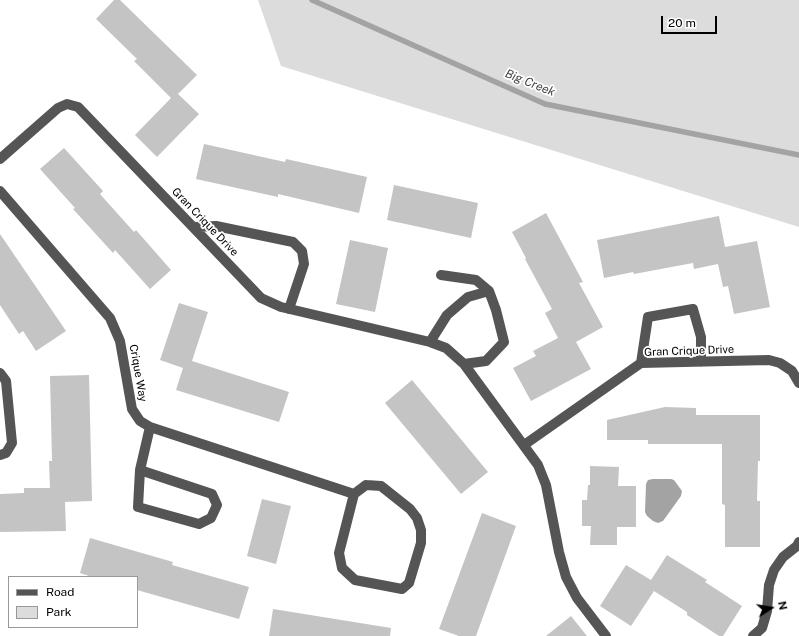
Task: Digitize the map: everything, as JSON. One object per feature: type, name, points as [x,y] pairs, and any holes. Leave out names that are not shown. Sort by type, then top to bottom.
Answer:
[{"type":"street","name":"Gran Crique Drive","points":[[0,159],[58,108],[67,104],[78,107],[261,298],[281,308],[430,342],[446,348],[464,364],[538,465],[546,485],[559,552],[566,577],[577,598],[606,636]]},
{"type":"street","name":"Crique Way","points":[[0,191],[110,318],[120,341],[132,409],[140,421],[150,427],[354,494]]},
{"type":"street","points":[[194,227],[216,226],[293,242],[302,251],[304,264],[289,309]]},
{"type":"street","points":[[441,275],[476,280],[489,291],[496,310],[504,342],[486,360],[464,364]]},
{"type":"street","points":[[430,342],[447,315],[468,298],[489,291]]},
{"type":"street","points":[[641,363],[648,317],[693,309],[701,337],[701,362]]},
{"type":"street","name":"Gran Crique Drive","points":[[524,445],[641,363],[770,360],[780,363],[792,371],[799,383]]},
{"type":"street","points":[[0,373],[6,381],[12,443],[6,453],[0,456]]},
{"type":"street","points":[[140,470],[212,494],[217,504],[211,518],[199,524],[138,507],[140,470],[150,427]]},
{"type":"street","points":[[366,485],[381,486],[410,509],[417,518],[421,530],[421,543],[409,583],[402,589],[355,580],[342,568],[339,553],[354,494],[366,485]]},
{"type":"street","points":[[753,636],[762,628],[767,612],[769,585],[774,570],[783,557],[797,546],[799,542]]},
{"type":"green space","points":[[258,0],[799,0],[799,227],[281,66]]},
{"type":"shaded area","points":[[648,480],[674,480],[682,491],[681,496],[663,521],[658,523],[647,516],[645,512],[646,484]]},
{"type":"building","points":[[114,0],[120,0],[197,75],[178,94],[199,114],[157,157],[135,135],[171,98],[134,61],[137,59],[96,19]]},
{"type":"building","points":[[204,144],[285,162],[286,159],[367,177],[359,213],[278,194],[278,197],[196,179]]},
{"type":"building","points":[[64,148],[103,191],[100,194],[134,232],[136,230],[171,270],[150,289],[115,250],[113,253],[73,209],[75,208],[40,169]]},
{"type":"building","points":[[394,185],[478,203],[471,238],[387,220]]},
{"type":"building","points":[[546,213],[583,282],[579,283],[603,327],[576,342],[591,369],[531,401],[513,368],[536,356],[533,351],[558,338],[545,313],[552,309],[512,232]]},
{"type":"building","points":[[719,216],[725,247],[757,241],[770,307],[734,314],[728,286],[723,287],[718,264],[694,269],[693,263],[604,278],[597,240]]},
{"type":"building","points":[[0,234],[66,331],[36,351],[23,331],[19,334],[0,305]]},
{"type":"building","points":[[350,240],[388,248],[375,312],[336,304]]},
{"type":"building","points":[[179,303],[208,312],[192,361],[289,392],[279,422],[176,390],[183,368],[160,360]]},
{"type":"building","points":[[89,375],[92,501],[65,502],[66,531],[0,532],[0,494],[24,493],[24,488],[50,488],[49,461],[52,461],[50,376]]},
{"type":"building","points":[[412,380],[488,472],[461,494],[385,403]]},
{"type":"building","points":[[665,407],[696,408],[696,415],[760,415],[760,461],[758,461],[757,501],[760,501],[760,547],[725,547],[725,505],[722,504],[722,444],[648,444],[648,440],[607,440],[607,420]]},
{"type":"building","points":[[590,466],[619,467],[618,486],[636,486],[636,527],[617,527],[617,545],[590,545],[591,526],[582,526],[582,500],[587,500],[588,485],[590,485]]},
{"type":"building","points":[[262,499],[291,506],[276,564],[247,556]]},
{"type":"building","points":[[482,513],[516,526],[476,636],[459,636],[439,629]]},
{"type":"building","points":[[90,538],[173,562],[172,565],[249,587],[239,619],[138,590],[138,576],[89,576],[80,573]]},
{"type":"building","points":[[667,555],[707,580],[705,582],[742,606],[723,636],[719,636],[687,615],[687,612],[654,591],[631,626],[600,606],[626,565],[651,580]]},
{"type":"building","points":[[273,609],[391,628],[390,636],[269,636]]},
{"type":"building","points":[[571,616],[587,636],[546,636]]},
{"type":"waterway","name":"Big Creek","points":[[312,0],[545,104],[799,155]]}]
